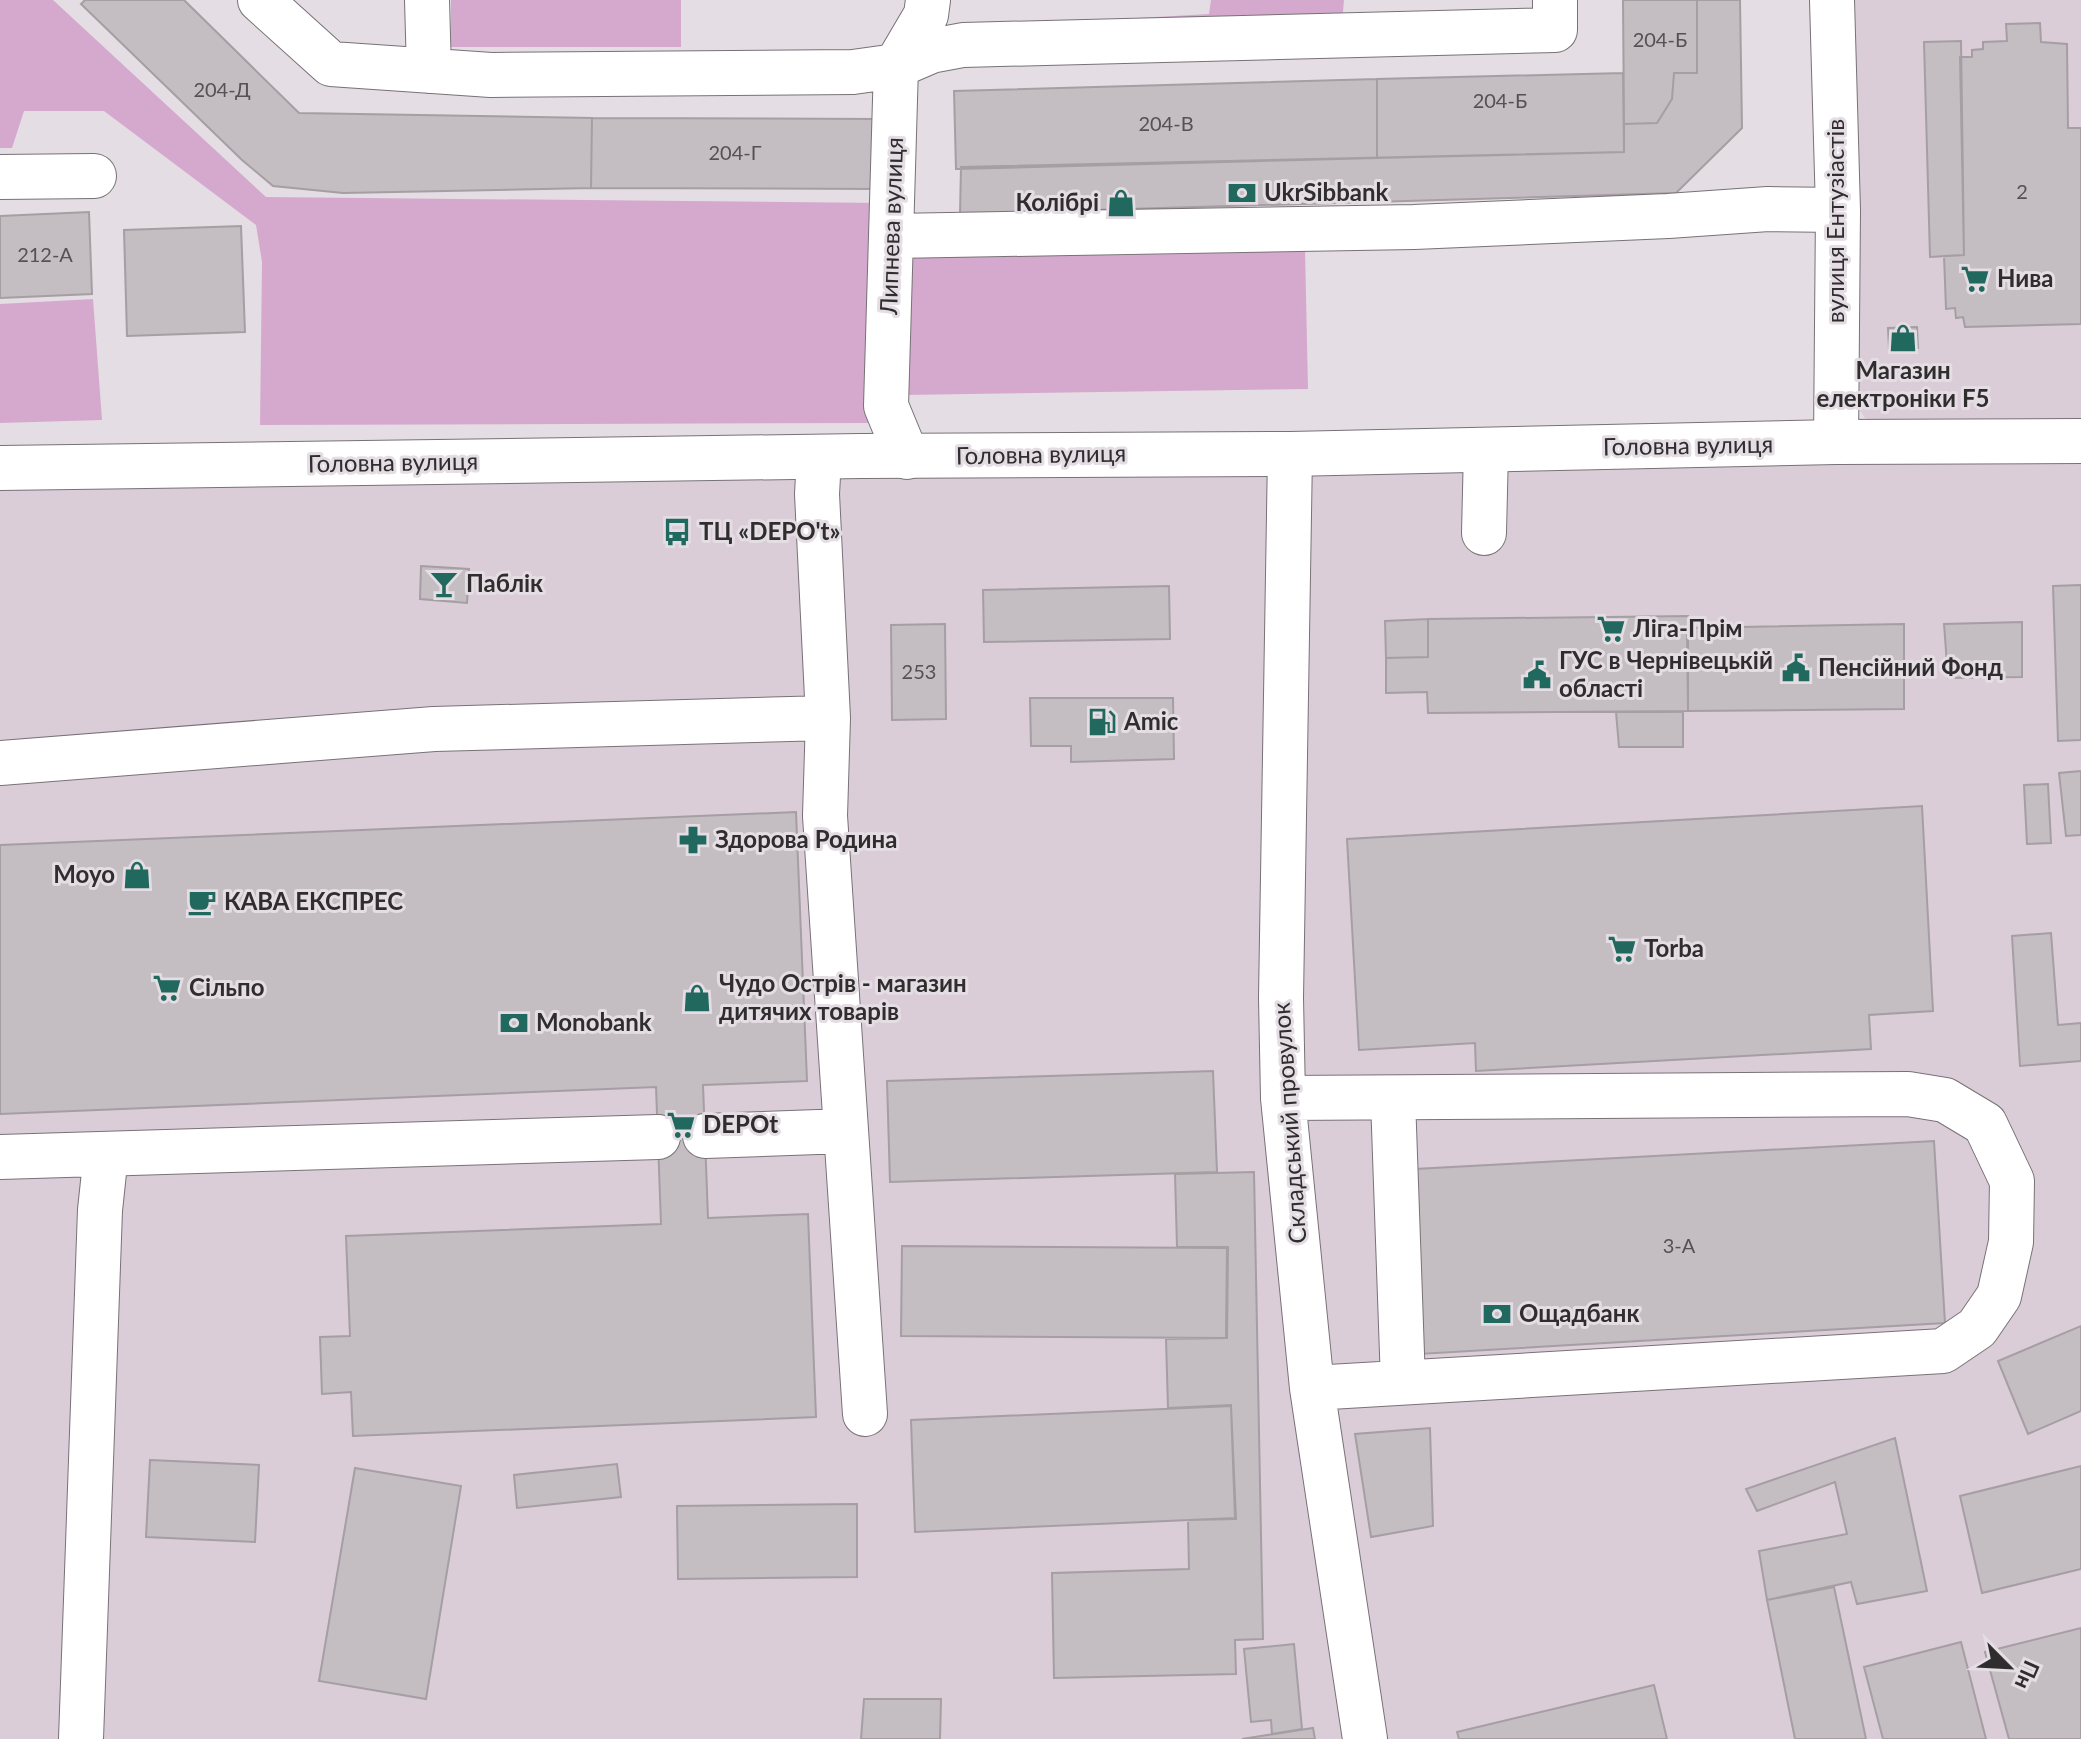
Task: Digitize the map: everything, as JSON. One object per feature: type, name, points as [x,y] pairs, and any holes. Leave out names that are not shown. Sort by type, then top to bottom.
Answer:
[{"type":"street","points":[[260,0],[331,64],[491,75],[837,72],[896,66],[931,51],[963,45],[1341,34],[1362,18],[1555,30],[1555,0]]},
{"type":"street","points":[[427,0],[429,71]]},
{"type":"street","name":"Липнева вулиця","points":[[907,457],[886,406],[896,66],[926,15],[928,0]]},
{"type":"street","name":"вулиця Ентузіастів","points":[[1832,0],[1838,210],[1836,442]]},
{"type":"street","points":[[0,177],[94,176]]},
{"type":"street","points":[[893,236],[1414,227],[1768,209],[1838,210]]},
{"type":"street","name":"Головна вулиця","points":[[0,468],[1290,454],[1836,442],[2081,441]]},
{"type":"street","points":[[1484,533],[1486,450]]},
{"type":"street","name":"Складський провулок","points":[[1290,454],[1281,998],[1283,1098],[1312,1388],[1365,1739]]},
{"type":"street","points":[[819,458],[817,494],[828,718],[825,816],[865,1414]]},
{"type":"street","points":[[0,763],[434,729],[828,718]]},
{"type":"street","points":[[1283,1098],[1908,1094],[1945,1100],[1985,1124],[2012,1181],[2011,1242],[1999,1296],[1977,1328],[1943,1351],[1312,1388]]},
{"type":"street","points":[[1393,1099],[1403,1382]]},
{"type":"street","points":[[705,1136],[846,1131]]},
{"type":"street","points":[[0,1157],[658,1137]]},
{"type":"street","points":[[81,1739],[100,1210],[106,1154]]},
{"type":"shaded area","points":[[0,0],[53,0],[266,197],[882,203],[869,423],[260,425],[262,262],[256,225],[104,111],[24,111],[12,148],[0,148]]},
{"type":"shaded area","points":[[451,0],[681,0],[681,47],[451,47]]},
{"type":"shaded area","points":[[1211,0],[1344,0],[1341,34],[1103,20],[1209,14]]},
{"type":"shaded area","points":[[1849,0],[2081,0],[2081,427],[1892,430],[1865,418],[1849,393]]},
{"type":"shaded area","points":[[1305,249],[1308,389],[904,395],[910,250]]},
{"type":"shaded area","points":[[93,299],[102,420],[0,423],[0,304]]},
{"type":"shaded area","points":[[2081,450],[2081,1739],[0,1739],[0,482]]},
{"type":"building","points":[[85,0],[184,0],[299,113],[592,118],[591,188],[343,193],[273,186],[242,160],[81,4]]},
{"type":"building","points":[[1623,0],[1697,0],[1697,73],[1674,73],[1672,99],[1657,123],[1624,124]]},
{"type":"building","points":[[1697,0],[1740,0],[1742,128],[1676,193],[960,214],[961,167],[1624,152],[1624,124],[1657,123],[1672,99],[1674,73],[1697,73]]},
{"type":"building","points":[[2040,23],[2041,42],[2067,44],[2068,128],[2081,128],[2081,324],[1965,327],[1963,317],[1956,318],[1955,308],[1946,309],[1944,256],[1964,255],[1960,57],[1972,57],[1972,50],[1983,49],[1983,42],[2007,41],[2006,24]]},
{"type":"building","points":[[1961,41],[1964,255],[1930,257],[1924,42]]},
{"type":"building","points":[[1623,73],[1624,152],[1377,158],[1377,79]]},
{"type":"building","points":[[1377,79],[1377,158],[956,169],[954,91]]},
{"type":"building","points":[[592,118],[880,119],[879,189],[591,188]]},
{"type":"building","points":[[89,212],[92,294],[0,298],[0,216]]},
{"type":"building","points":[[241,226],[245,332],[127,336],[124,230]]},
{"type":"building","name":"Магазин електроніки F5","points":[[1917,327],[1918,348],[1889,349],[1888,328]]},
{"type":"building","name":"Паблік","points":[[421,566],[469,569],[467,603],[420,599]]},
{"type":"building","points":[[2081,585],[2081,740],[2058,741],[2053,586]]},
{"type":"building","points":[[1169,586],[1170,639],[984,642],[983,590]]},
{"type":"building","name":"ГУС в Чернівецькій області","points":[[1688,616],[1688,711],[1428,713],[1427,692],[1386,693],[1386,658],[1428,657],[1428,619]]},
{"type":"building","points":[[1428,619],[1428,657],[1386,658],[1385,621]]},
{"type":"building","points":[[2022,622],[2022,677],[1948,678],[1944,624]]},
{"type":"building","points":[[945,624],[946,719],[892,720],[891,625]]},
{"type":"building","name":"Пенсійний Фонд","points":[[1904,624],[1904,709],[1688,711],[1687,628]]},
{"type":"building","name":"Amic","points":[[1030,698],[1173,698],[1174,759],[1071,762],[1071,746],[1031,746]]},
{"type":"building","points":[[1616,712],[1683,712],[1683,747],[1619,747]]},
{"type":"building","points":[[2081,771],[2081,835],[2066,836],[2059,773]]},
{"type":"building","points":[[2048,784],[2051,843],[2027,844],[2024,785]]},
{"type":"building","points":[[1922,806],[1933,1011],[1869,1015],[1871,1049],[1476,1071],[1475,1043],[1359,1050],[1347,839]]},
{"type":"building","name":"DEPOt","points":[[796,812],[807,1081],[703,1085],[708,1218],[808,1214],[816,1417],[353,1436],[351,1392],[322,1394],[320,1337],[350,1336],[346,1236],[661,1224],[656,1087],[0,1114],[0,845]]},
{"type":"building","points":[[2051,933],[2058,1025],[2081,1023],[2081,1061],[2020,1066],[2012,936]]},
{"type":"building","points":[[1213,1071],[1217,1172],[890,1182],[887,1081]]},
{"type":"building","points":[[1934,1141],[1945,1323],[1419,1354],[1415,1169]]},
{"type":"building","points":[[1254,1172],[1263,1639],[1235,1640],[1236,1674],[1054,1678],[1052,1573],[1189,1569],[1188,1520],[1236,1519],[1231,1405],[1168,1408],[1166,1339],[1227,1338],[1228,1247],[1177,1247],[1175,1174]]},
{"type":"building","points":[[902,1246],[1227,1248],[1226,1338],[901,1336]]},
{"type":"building","points":[[2081,1326],[2081,1411],[2028,1434],[1998,1361]]},
{"type":"building","points":[[1231,1406],[1235,1518],[915,1532],[911,1420]]},
{"type":"building","points":[[1430,1428],[1433,1526],[1371,1537],[1355,1434]]},
{"type":"building","points":[[1895,1438],[1927,1591],[1857,1604],[1851,1582],[1767,1600],[1759,1551],[1847,1534],[1835,1482],[1757,1511],[1746,1489]]},
{"type":"building","points":[[150,1460],[259,1465],[255,1542],[146,1537]]},
{"type":"building","points":[[617,1464],[621,1497],[517,1508],[514,1475]]},
{"type":"building","points":[[2081,1466],[2081,1569],[1982,1593],[1960,1496]]},
{"type":"building","points":[[355,1468],[461,1486],[426,1699],[319,1681]]},
{"type":"building","points":[[857,1504],[857,1577],[678,1579],[677,1506]]},
{"type":"building","points":[[1834,1587],[1866,1739],[1795,1739],[1767,1600]]},
{"type":"building","points":[[2081,1628],[2081,1739],[2009,1739],[1985,1652]]},
{"type":"building","points":[[1961,1642],[1986,1739],[1883,1739],[1864,1667]]},
{"type":"building","points":[[1294,1644],[1302,1729],[1272,1734],[1271,1720],[1251,1722],[1244,1649]]},
{"type":"building","points":[[1654,1685],[1667,1739],[1459,1739],[1457,1732]]},
{"type":"building","points":[[864,1699],[941,1699],[940,1739],[861,1739]]},
{"type":"building","points":[[1313,1728],[1315,1739],[1242,1739]]},
{"type":"place","name":"UkrSibbank","points":[[1242,193]]},
{"type":"place","name":"Колібрі","points":[[1121,203]]},
{"type":"place","name":"Нива","points":[[1975,279]]},
{"type":"place","name":"Магазин електроніки F5","points":[[1903,338]]},
{"type":"place","name":"ТЦ «DEPO't»","points":[[677,532]]},
{"type":"place","name":"Паблік","points":[[444,584]]},
{"type":"place","name":"Ліга-Прім","points":[[1611,629]]},
{"type":"place","name":"Пенсійний Фонд","points":[[1796,668]]},
{"type":"place","name":"ГУС в Чернівецькій області","points":[[1537,675]]},
{"type":"place","name":"Amic","points":[[1102,722]]},
{"type":"place","name":"Здорова Родина","points":[[693,840]]},
{"type":"place","name":"Moyo","points":[[137,875]]},
{"type":"place","name":"КАВА ЕКСПРЕС","points":[[202,902]]},
{"type":"place","name":"Torba","points":[[1622,949]]},
{"type":"place","name":"Сільпо","points":[[167,988]]},
{"type":"place","name":"Чудо Острів - магазин дитячих товарів","points":[[697,998]]},
{"type":"place","name":"Monobank","points":[[514,1023]]},
{"type":"place","name":"DEPOt","points":[[681,1125]]},
{"type":"place","name":"Ощадбанк","points":[[1497,1314]]}]
